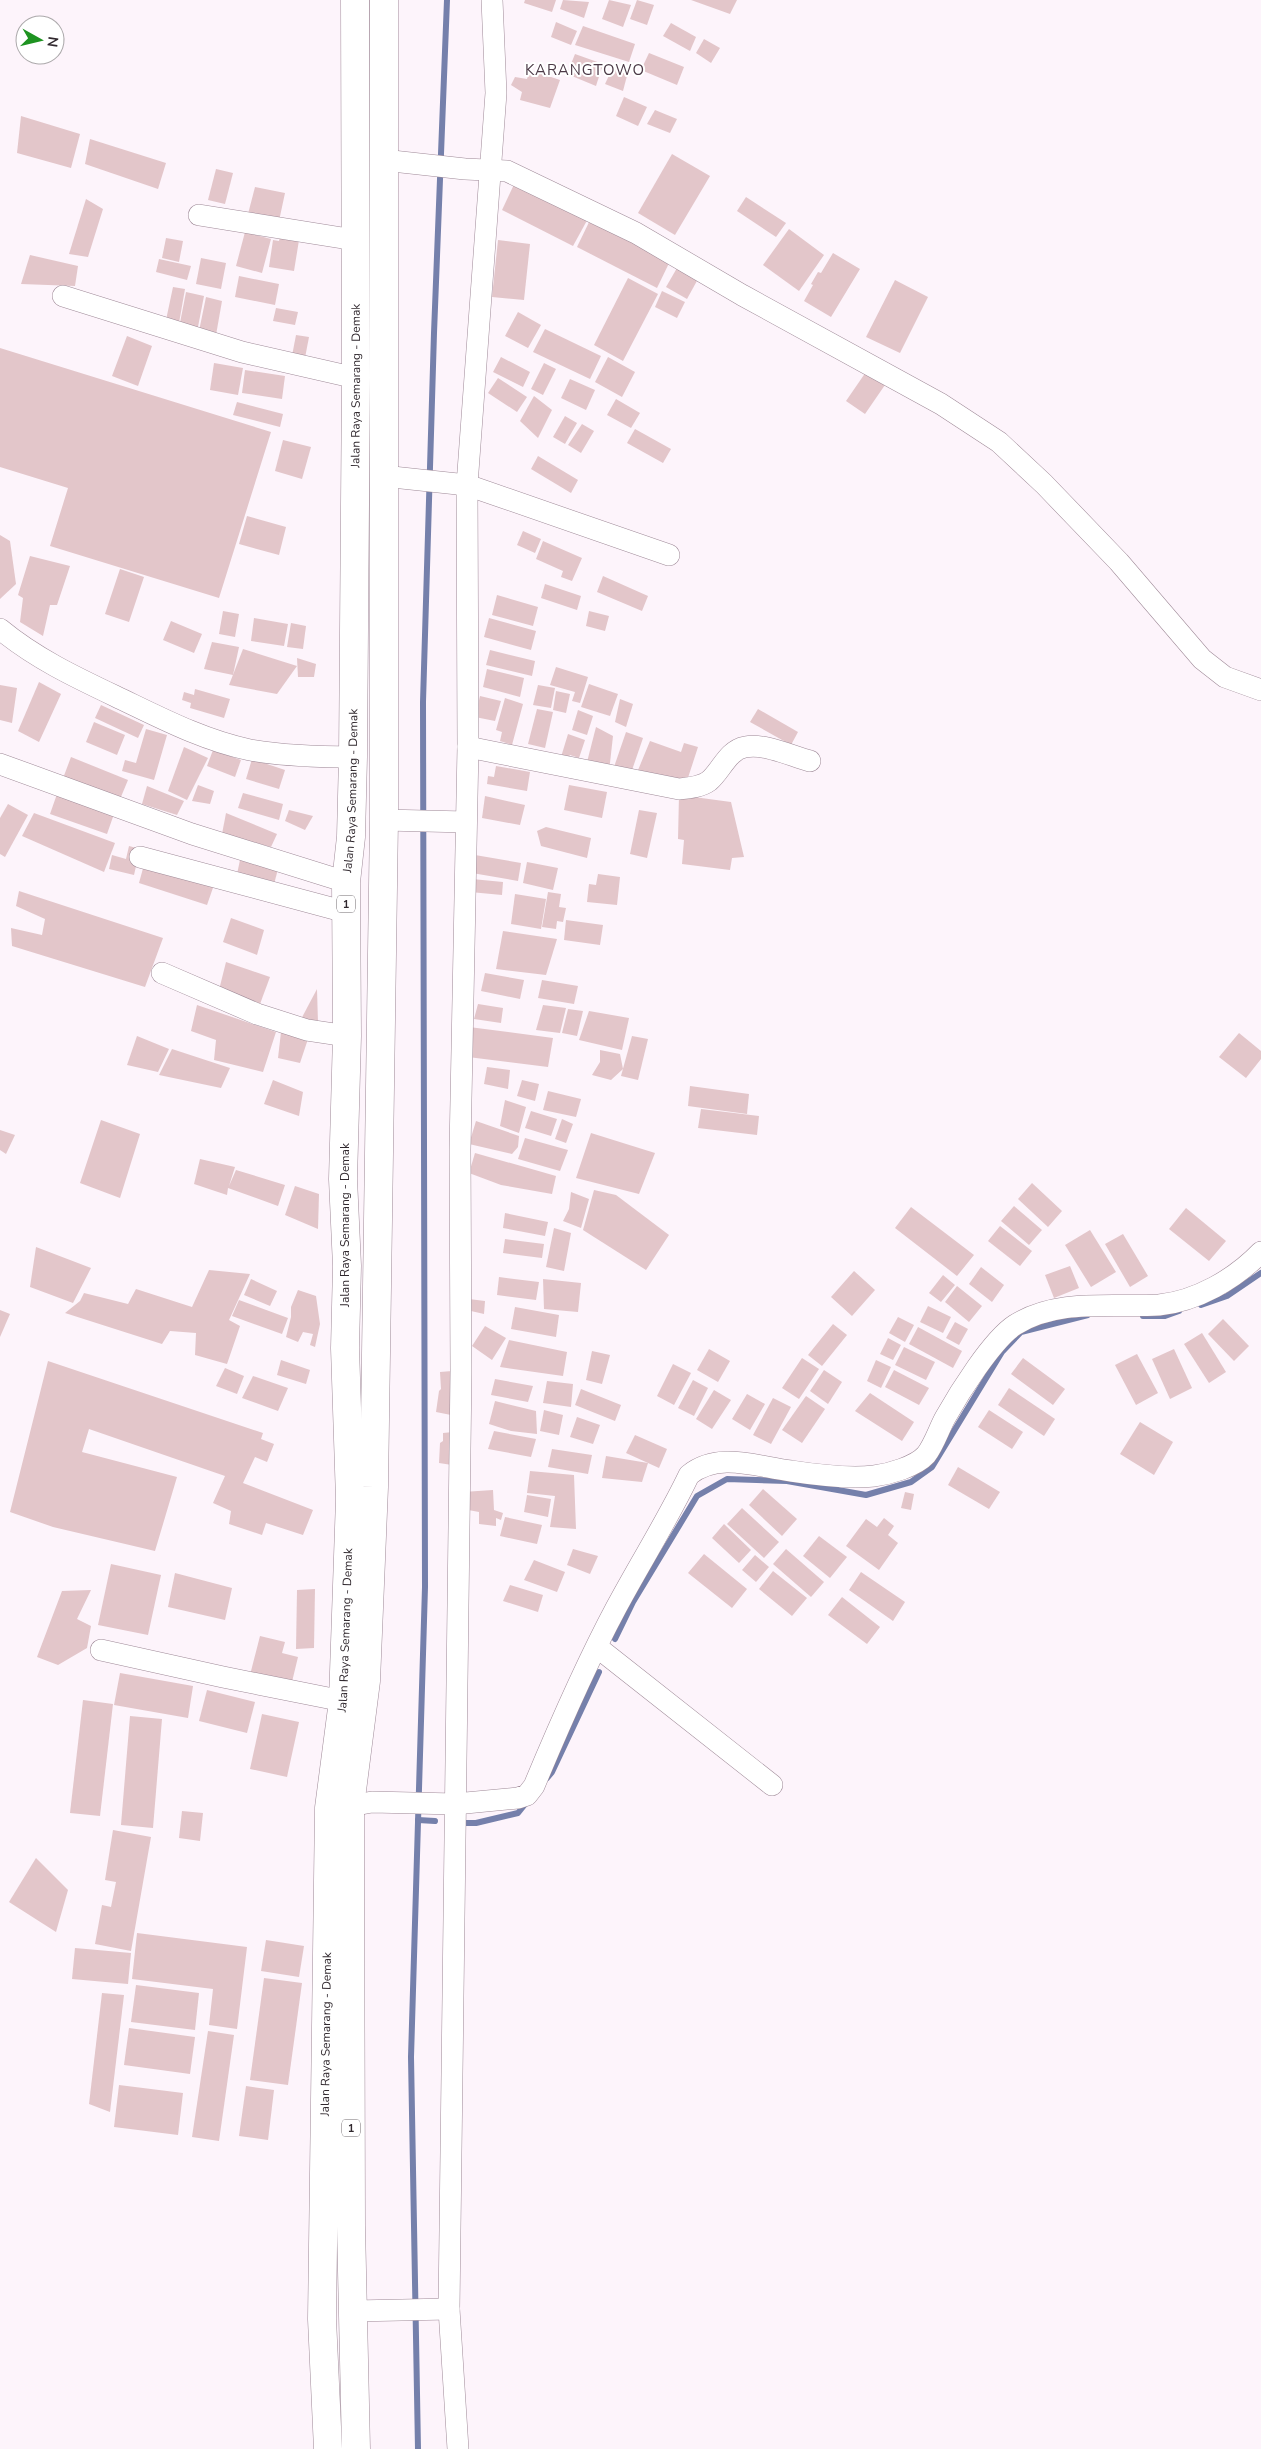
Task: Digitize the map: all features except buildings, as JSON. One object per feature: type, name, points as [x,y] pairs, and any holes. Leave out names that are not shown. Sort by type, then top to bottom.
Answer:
[{"type":"highway","name":"Jalan Raya Semarang - Demak","points":[[328,2449],[322,2319],[329,1808],[343,1701],[350,1499],[345,1348],[347,1266],[343,1178],[347,1036],[346,882],[351,837],[353,757],[356,378],[355,0]]},
{"type":"highway","name":"Jalan Raya Semarang - Demak","points":[[356,2449],[351,2226],[361,1804],[374,1487],[389,820],[382,602],[391,476],[383,160],[384,0]]},
{"type":"highway","points":[[353,601],[382,602]]},
{"type":"street","points":[[458,2449],[443,2309],[461,1380],[461,822],[468,748],[463,485],[491,172],[496,93],[492,0]]},
{"type":"street","points":[[383,160],[491,172],[507,171],[636,233],[742,295],[941,404],[999,442],[1044,484],[1119,562],[1202,660],[1225,677],[1261,690]]},
{"type":"street","points":[[199,215],[355,240]]},
{"type":"street","points":[[63,296],[242,352],[356,378]]},
{"type":"street","points":[[391,476],[463,485],[669,555]]},
{"type":"street","points":[[0,630],[20,647],[64,671],[199,736],[249,749],[292,756],[353,757]]},
{"type":"street","points":[[468,748],[679,789],[697,786],[708,781],[733,753],[743,747],[756,746],[810,762]]},
{"type":"street","points":[[0,764],[192,834],[346,882]]},
{"type":"street","points":[[389,820],[461,822]]},
{"type":"street","points":[[140,857],[346,912]]},
{"type":"street","points":[[162,973],[257,1014],[307,1030],[347,1036]]},
{"type":"street","points":[[361,1804],[454,1804],[518,1798],[527,1794],[534,1786],[568,1705],[616,1608],[669,1517],[689,1474],[703,1466],[734,1461],[791,1472],[835,1476],[874,1476],[904,1468],[925,1455],[953,1405],[1002,1336],[1015,1325],[1048,1311],[1064,1307],[1178,1302],[1210,1290],[1240,1272],[1261,1252]]},
{"type":"street","points":[[597,1647],[772,1785]]},
{"type":"street","points":[[101,1650],[223,1678],[343,1701]]},
{"type":"street","points":[[354,2311],[443,2309]]},
{"type":"waterway","points":[[418,2449],[411,2057],[425,1587],[423,702],[434,333],[447,0]]},
{"type":"waterway","points":[[1201,1305],[1227,1296],[1261,1273]]},
{"type":"waterway","points":[[1143,1316],[1165,1316],[1179,1311]]},
{"type":"waterway","points":[[615,1639],[633,1602],[697,1496],[727,1479],[787,1481],[866,1495],[911,1482],[932,1467],[1002,1352],[1021,1332],[1088,1315]]},
{"type":"waterway","points":[[547,1778],[552,1772],[599,1672]]},
{"type":"waterway","points":[[465,1823],[476,1823],[518,1813],[526,1803]]},
{"type":"waterway","points":[[418,1820],[435,1821]]},
{"type":"district","name":"KARANGTOWO","points":[[585,70]]}]
